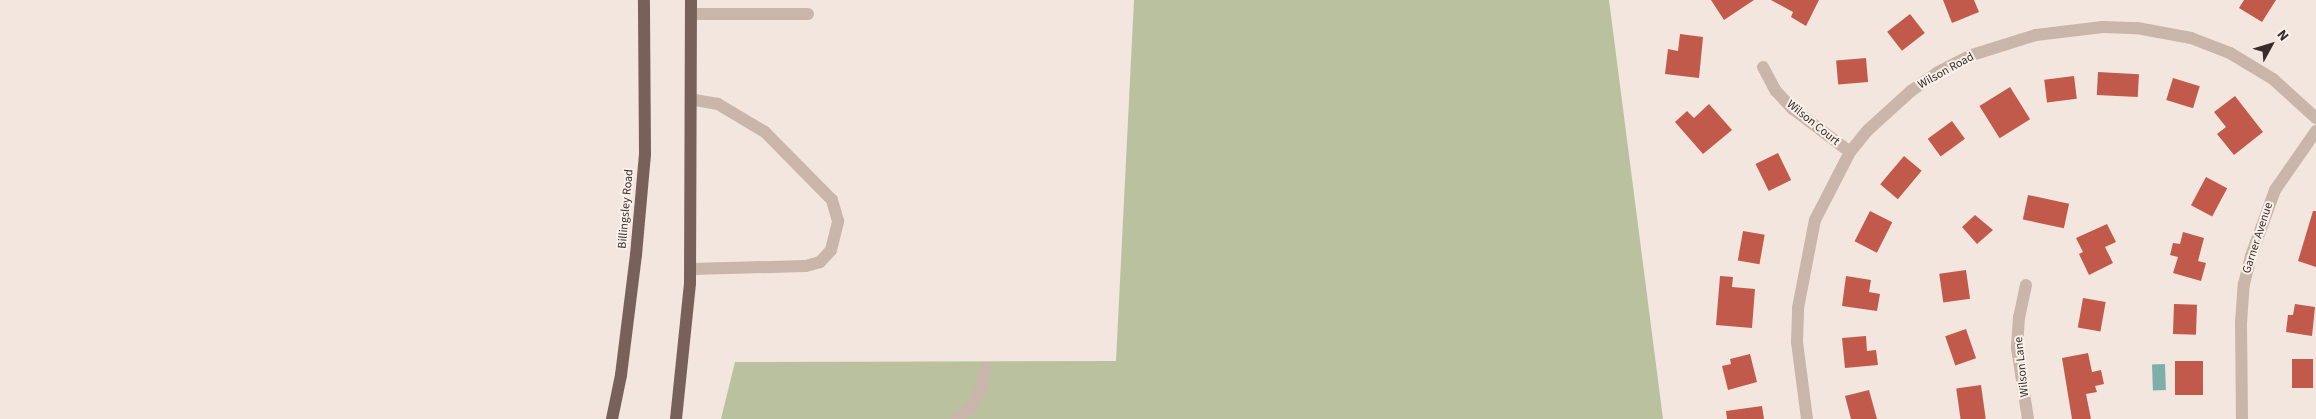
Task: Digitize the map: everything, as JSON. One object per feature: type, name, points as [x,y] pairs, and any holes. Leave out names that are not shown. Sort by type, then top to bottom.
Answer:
[{"type":"main road","name":"Billingsley Road","points":[[612,419],[621,375],[635,265],[645,154],[644,0]]},
{"type":"main road","points":[[676,419],[691,269],[691,0]]},
{"type":"street","points":[[691,14],[808,14]]},
{"type":"street","name":"Wilson Road","points":[[1807,419],[1797,342],[1802,281],[1815,220],[1850,152],[1881,117],[1911,91],[1972,55],[2036,35],[2103,27],[2163,31],[2230,53],[2273,79],[2316,118]]},
{"type":"street","name":"Wilson Court","points":[[1763,67],[1776,91],[1793,109],[1850,152]]},
{"type":"street","points":[[691,99],[718,104],[765,132],[832,200],[838,221],[831,250],[820,262],[806,266],[691,269]]},
{"type":"street","name":"Garner Avenue","points":[[2242,419],[2241,323],[2244,284],[2251,256],[2275,190],[2316,131]]},
{"type":"street","name":"Wilson Lane","points":[[2026,285],[2019,316],[2017,348],[2028,419]]},
{"type":"street","points":[[957,419],[971,406],[980,391],[985,369]]},
{"type":"green space","points":[[1134,0],[1609,0],[1663,419],[721,419],[735,362],[1116,361]]},
{"type":"water","points":[[2152,364],[2165,364],[2166,390],[2153,390]]},
{"type":"building","points":[[1711,0],[1754,0],[1724,20]]},
{"type":"building","points":[[1771,0],[1819,0],[1806,26],[1791,17],[1793,12]]},
{"type":"building","points":[[1943,0],[1974,0],[1979,12],[1952,23]]},
{"type":"building","points":[[2244,0],[2276,0],[2262,22],[2239,8]]},
{"type":"building","points":[[1910,14],[1925,33],[1902,51],[1887,32]]},
{"type":"building","points":[[1680,34],[1703,37],[1699,78],[1665,74],[1668,49],[1678,51]]},
{"type":"building","points":[[1866,58],[1868,82],[1838,85],[1836,61]]},
{"type":"building","points":[[2098,72],[2139,74],[2138,97],[2097,95]]},
{"type":"building","points":[[2074,76],[2077,99],[2047,102],[2044,80]]},
{"type":"building","points":[[2173,78],[2200,86],[2193,108],[2166,100]]},
{"type":"building","points":[[2010,87],[2030,119],[2000,138],[1979,106]]},
{"type":"building","points":[[2235,96],[2263,132],[2234,155],[2217,134],[2226,127],[2214,112]]},
{"type":"building","points":[[1709,104],[1732,130],[1703,154],[1675,122],[1687,111],[1694,118]]},
{"type":"building","points":[[1952,121],[1965,139],[1941,156],[1928,139]]},
{"type":"building","points":[[1778,153],[1791,180],[1769,191],[1756,164]]},
{"type":"building","points":[[1904,156],[1922,171],[1898,199],[1880,184]]},
{"type":"building","points":[[2206,177],[2227,188],[2212,217],[2191,205]]},
{"type":"building","points":[[2028,195],[2069,204],[2064,228],[2023,219]]},
{"type":"building","points":[[1870,211],[1892,222],[1877,253],[1855,241]]},
{"type":"building","points":[[2313,211],[2316,211],[2316,267],[2298,261]]},
{"type":"building","points":[[1975,215],[1993,230],[1977,244],[1962,227]]},
{"type":"building","points":[[2107,224],[2116,242],[2105,247],[2113,263],[2089,275],[2079,254],[2083,252],[2076,238]]},
{"type":"building","points":[[1743,231],[1765,235],[1759,264],[1738,261]]},
{"type":"building","points":[[2183,232],[2204,238],[2198,261],[2206,263],[2201,281],[2173,273],[2178,257],[2170,255],[2173,243],[2180,244]]},
{"type":"building","points":[[1966,270],[1970,299],[1943,302],[1939,274]]},
{"type":"building","points":[[1720,276],[1733,277],[1732,287],[1755,289],[1752,328],[1716,325]]},
{"type":"building","points":[[1846,276],[1871,280],[1869,292],[1880,294],[1877,311],[1842,306]]},
{"type":"building","points":[[2083,298],[2106,302],[2100,332],[2078,328]]},
{"type":"building","points":[[2174,304],[2197,305],[2196,335],[2173,334]]},
{"type":"building","points":[[2295,304],[2315,307],[2312,336],[2286,332],[2288,315],[2293,315]]},
{"type":"building","points":[[1966,329],[1976,358],[1955,365],[1945,336]]},
{"type":"building","points":[[1866,336],[1867,351],[1876,350],[1878,365],[1845,368],[1842,338]]},
{"type":"building","points":[[2088,353],[2092,372],[2101,370],[2104,384],[2095,386],[2097,392],[2086,394],[2091,419],[2072,419],[2062,358]]},
{"type":"building","points":[[1750,354],[1757,382],[1728,390],[1722,366],[1731,364],[1730,359]]},
{"type":"building","points":[[2292,359],[2313,359],[2313,388],[2292,388]]},
{"type":"building","points":[[2175,361],[2203,361],[2203,395],[2175,395]]},
{"type":"building","points":[[1981,385],[1986,419],[1961,419],[1956,388]]},
{"type":"building","points":[[1869,390],[1877,419],[1851,419],[1845,396]]},
{"type":"building","points":[[1762,406],[1764,419],[1727,419],[1726,411]]}]
